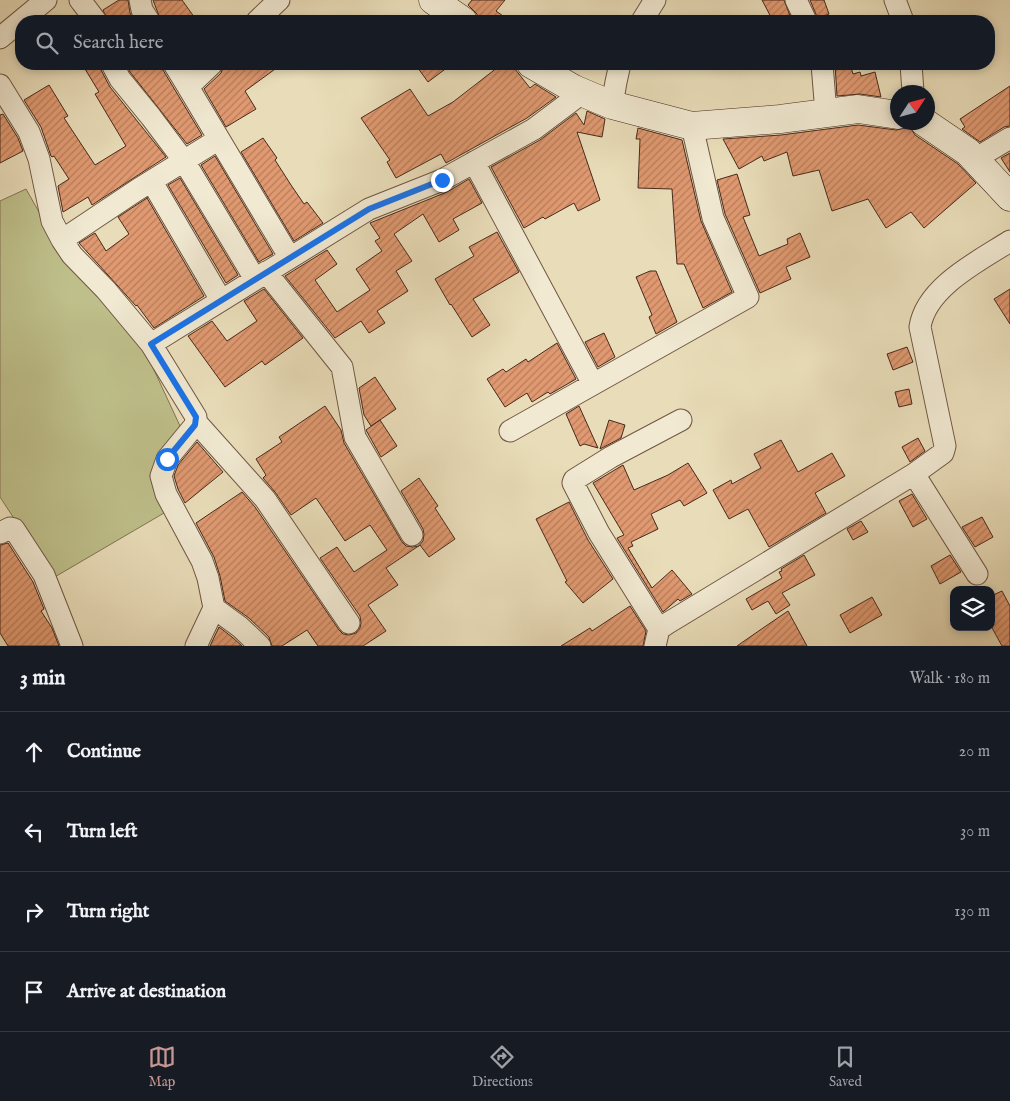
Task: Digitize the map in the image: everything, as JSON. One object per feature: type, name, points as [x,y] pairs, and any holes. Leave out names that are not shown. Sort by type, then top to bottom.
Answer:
[{"type":"street","points":[[28,15],[46,0]]},
{"type":"street","points":[[80,0],[91,15]]},
{"type":"street","points":[[140,0],[145,15]]},
{"type":"street","points":[[263,15],[279,0]]},
{"type":"street","points":[[646,15],[655,0]]},
{"type":"street","points":[[796,0],[803,15]]},
{"type":"street","points":[[894,0],[900,15]]},
{"type":"street","points":[[437,1],[455,15]]},
{"type":"street","points":[[0,38],[15,26]]},
{"type":"street","points":[[115,70],[120,79],[184,161],[261,276],[339,362],[343,371],[355,437],[412,535]]},
{"type":"street","points":[[178,70],[290,258]]},
{"type":"street","points":[[188,87],[206,70]]},
{"type":"street","points":[[542,70],[574,89],[612,105],[692,126],[780,119],[858,109],[890,114]]},
{"type":"street","points":[[612,105],[619,70]]},
{"type":"street","points":[[822,70],[826,113]]},
{"type":"street","points":[[911,70],[912,85]]},
{"type":"street","points":[[0,85],[29,132],[38,159],[52,221],[62,240],[72,255],[106,290],[151,344],[196,417],[196,422],[265,499],[349,623]]},
{"type":"street","points":[[151,344],[369,209],[442,180],[534,129],[582,93]]},
{"type":"street","points":[[510,430],[748,297],[713,218],[692,126]]},
{"type":"street","points":[[935,130],[968,152],[1010,197]]},
{"type":"street","points":[[975,159],[1010,138]]},
{"type":"street","points":[[62,240],[136,190],[152,182],[218,139]]},
{"type":"street","points":[[474,162],[593,384]]},
{"type":"street","points":[[152,182],[221,300]]},
{"type":"street","points":[[680,420],[611,457],[574,480],[573,483],[657,637],[756,568],[914,474],[941,455],[945,446],[920,327],[926,309],[933,298],[955,277],[1010,241]]},
{"type":"street","points":[[196,422],[167,459],[161,476],[166,494],[206,569],[214,608],[196,646]]},
{"type":"street","points":[[914,474],[977,574]]},
{"type":"street","points":[[0,533],[10,528],[14,529],[42,570],[72,646]]},
{"type":"street","points":[[214,608],[240,627],[260,646]]},
{"type":"green space","points":[[26,189],[66,260],[136,331],[180,426],[150,476],[164,513],[53,578],[0,497],[0,201]]},
{"type":"building","points":[[119,0],[128,0],[131,15],[105,15],[103,10]]},
{"type":"building","points":[[153,0],[182,0],[193,15],[159,15]]},
{"type":"building","points":[[472,0],[505,0],[496,11],[502,15],[477,15],[468,5]]},
{"type":"building","points":[[762,0],[784,0],[790,15],[770,15]]},
{"type":"building","points":[[810,0],[824,0],[829,14],[816,15]]},
{"type":"building","points":[[86,70],[101,70],[110,87],[166,157],[92,205],[88,197],[63,212],[58,186],[69,179],[54,156],[51,156],[41,127],[24,100],[49,85],[68,116],[64,118],[95,165],[126,146],[95,94],[99,92]]},
{"type":"building","points":[[129,70],[163,70],[202,135],[187,144]]},
{"type":"building","points":[[222,70],[274,70],[245,91],[256,109],[226,127],[204,89]]},
{"type":"building","points":[[419,70],[444,70],[428,82]]},
{"type":"building","points":[[494,70],[516,70],[530,88],[535,84],[556,97],[527,118],[446,163],[441,154],[396,178],[387,162],[390,160],[361,118],[410,89],[428,116],[453,102]]},
{"type":"building","points":[[835,70],[852,70],[853,74],[860,72],[861,76],[875,72],[881,97],[860,94],[837,96]]},
{"type":"building","points":[[1010,86],[1010,126],[1004,127],[980,142],[962,129],[965,127],[960,119]]},
{"type":"building","points":[[587,111],[605,119],[602,137],[577,132],[600,200],[578,211],[574,203],[524,228],[491,167],[540,140],[576,113],[584,125]]},
{"type":"building","points":[[3,114],[18,138],[23,151],[0,163],[0,115]]},
{"type":"building","points":[[858,125],[890,130],[912,130],[915,135],[958,164],[976,183],[924,228],[911,212],[886,228],[868,199],[832,211],[819,170],[793,176],[787,152],[764,161],[762,156],[739,169],[723,139],[781,135]]},
{"type":"building","points":[[638,128],[682,140],[701,221],[732,292],[703,308],[684,264],[677,264],[672,189],[638,188],[640,139],[636,139]]},
{"type":"building","points":[[263,138],[304,204],[307,202],[323,223],[294,241],[241,152]]},
{"type":"building","points":[[1010,153],[1010,172],[1001,158]]},
{"type":"building","points":[[215,156],[273,254],[259,262],[201,165]]},
{"type":"building","points":[[737,174],[750,215],[743,217],[759,256],[788,244],[787,239],[800,233],[810,257],[786,267],[791,279],[760,293],[725,214],[717,180]]},
{"type":"building","points":[[180,178],[238,275],[226,283],[168,185]]},
{"type":"building","points":[[469,179],[482,203],[453,219],[459,230],[439,242],[423,214],[394,234],[412,261],[396,271],[408,291],[377,311],[385,323],[369,333],[361,321],[335,338],[285,276],[327,250],[337,264],[315,280],[337,312],[370,290],[356,269],[382,251],[375,241],[380,238],[370,223],[447,192]]},
{"type":"building","points":[[147,198],[204,296],[154,328],[137,305],[79,243],[95,233],[106,251],[129,234],[118,217]]},
{"type":"building","points":[[497,232],[519,272],[473,299],[490,325],[472,337],[435,279],[474,256],[469,247]]},
{"type":"building","points":[[650,271],[656,271],[677,322],[656,334],[649,317],[652,315],[636,277]]},
{"type":"building","points":[[264,289],[303,338],[265,365],[262,361],[225,387],[188,336],[212,321],[227,341],[257,321],[244,301]]},
{"type":"building","points":[[1010,289],[1010,324],[994,299]]},
{"type":"building","points":[[604,333],[615,357],[598,367],[585,342]]},
{"type":"building","points":[[557,343],[576,379],[532,402],[527,393],[505,407],[487,379],[503,369],[506,372],[526,359],[528,362]]},
{"type":"building","points":[[907,347],[913,362],[893,370],[887,354]]},
{"type":"building","points":[[375,377],[396,409],[371,426],[364,415],[359,388]]},
{"type":"building","points":[[909,389],[912,404],[899,407],[895,392]]},
{"type":"building","points":[[325,406],[341,430],[344,443],[402,542],[406,546],[418,546],[386,568],[398,585],[368,605],[386,631],[363,646],[318,646],[307,630],[282,646],[272,646],[269,637],[249,618],[225,601],[214,557],[196,523],[242,492],[255,507],[339,630],[343,634],[356,633],[360,628],[360,616],[320,558],[337,547],[354,572],[387,550],[370,525],[345,541],[316,498],[291,515],[263,478],[266,475],[256,459],[282,442],[279,437]]},
{"type":"building","points":[[579,406],[598,448],[584,444],[580,446],[566,414]]},
{"type":"building","points":[[380,420],[397,446],[381,457],[366,430]]},
{"type":"building","points":[[609,420],[625,425],[621,438],[600,449]]},
{"type":"building","points":[[918,438],[925,451],[910,462],[902,447]]},
{"type":"building","points":[[781,440],[798,472],[832,453],[845,476],[815,493],[826,513],[769,547],[748,509],[729,519],[713,490],[731,480],[732,484],[761,468],[754,454]]},
{"type":"building","points":[[197,442],[223,472],[185,503],[174,476],[178,465]]},
{"type":"building","points":[[688,463],[707,493],[684,506],[680,500],[651,514],[658,529],[631,542],[633,546],[628,548],[652,588],[672,570],[692,594],[680,601],[678,599],[663,612],[617,538],[624,535],[593,483],[623,465],[634,490],[668,475]]},
{"type":"building","points":[[419,478],[438,506],[435,508],[455,539],[429,557],[420,545],[423,541],[423,529],[401,491]]},
{"type":"building","points":[[912,494],[927,519],[913,527],[899,501]]},
{"type":"building","points":[[569,502],[588,540],[613,579],[583,603],[565,582],[567,581],[536,519]]},
{"type":"building","points":[[982,517],[993,537],[975,547],[962,527]]},
{"type":"building","points":[[861,521],[868,532],[853,540],[847,529]]},
{"type":"building","points":[[8,543],[33,582],[44,609],[41,611],[52,628],[59,646],[8,646],[0,633],[0,545]]},
{"type":"building","points":[[804,555],[815,575],[782,593],[790,605],[776,614],[768,601],[752,610],[746,599],[782,578],[779,572],[782,571],[781,569]]},
{"type":"building","points":[[950,555],[961,572],[940,584],[931,566]]},
{"type":"building","points":[[1002,591],[1010,606],[1010,646],[1002,646],[994,631],[995,594]]},
{"type":"building","points":[[872,597],[882,615],[850,633],[840,615]]},
{"type":"building","points":[[630,606],[646,631],[643,646],[561,646],[590,628],[592,631]]},
{"type":"building","points":[[788,611],[807,646],[737,646],[763,628]]},
{"type":"building","points":[[219,627],[232,637],[242,646],[210,646]]},
{"type":"route","points":[[167,459],[195,425],[196,417],[151,344],[369,209],[442,180]]}]
